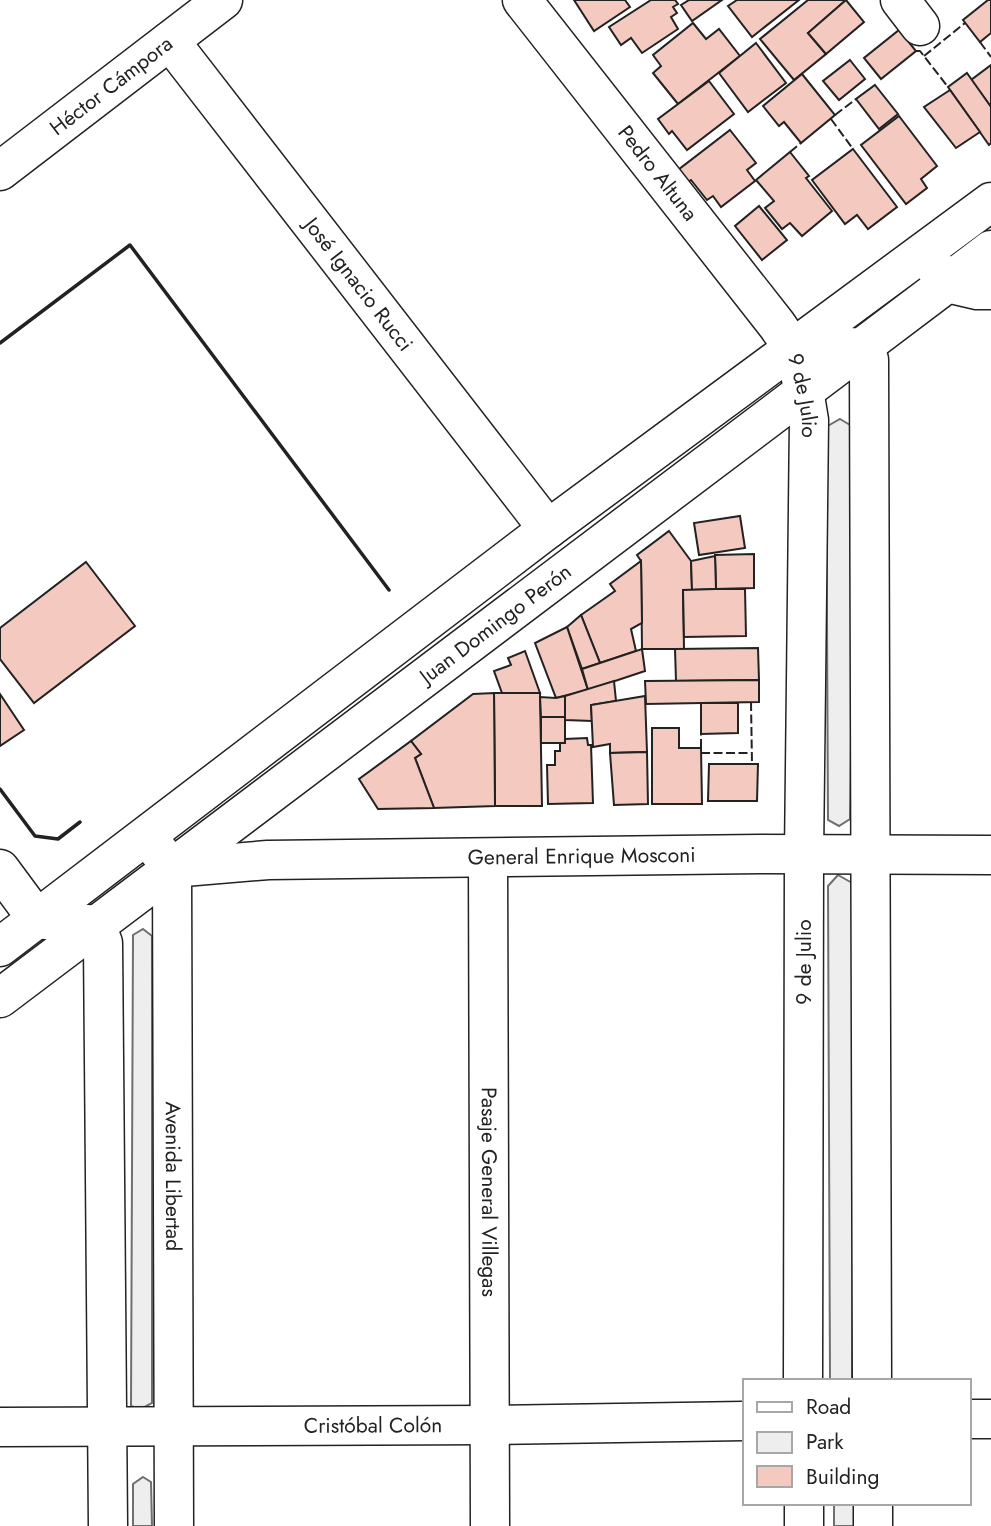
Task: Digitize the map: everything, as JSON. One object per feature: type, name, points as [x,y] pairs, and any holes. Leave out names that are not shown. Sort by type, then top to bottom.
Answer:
[{"type":"street","name":"Héctor Cámpora","points":[[0,171],[223,0]]},
{"type":"street","name":"Pedro Altuna","points":[[522,0],[793,348]]},
{"type":"street","name":"José Ignacio Rucci","points":[[170,41],[548,529]]},
{"type":"street","name":"Juan Domingo Perón","points":[[0,947],[548,529],[991,202]]},
{"type":"street","name":"Juan Domingo Perón","points":[[0,998],[991,250]]},
{"type":"street","points":[[923,253],[947,283],[977,290],[991,290]]},
{"type":"street","name":"9 de Julio","points":[[803,1379],[804,856],[809,420],[793,348],[835,345],[860,348]]},
{"type":"street","points":[[860,348],[869,360],[870,382],[872,1379]]},
{"type":"street","points":[[147,837],[172,867]]},
{"type":"street","name":"General Enrique Mosconi","points":[[172,867],[268,860],[761,854],[991,855]]},
{"type":"street","name":"Pasaje General Villegas","points":[[488,858],[490,1526]]},
{"type":"street","name":"Avenida Libertad","points":[[172,867],[174,1526]]},
{"type":"street","points":[[0,869],[37,919],[96,925],[103,943],[108,1526]]},
{"type":"street","points":[[970,1419],[991,1419]]},
{"type":"street","name":"Cristóbal Colón","points":[[0,1427],[743,1421]]},
{"type":"street","points":[[804,1505],[804,1526]]},
{"type":"street","points":[[873,1505],[873,1526]]},
{"type":"green space","points":[[840,419],[855,428],[850,819],[839,826],[828,820],[826,427]]},
{"type":"green space","points":[[838,875],[854,884],[852,1379],[830,1379],[828,886]]},
{"type":"green space","points":[[143,929],[152,936],[152,1403],[141,1409],[131,1406],[133,935]]},
{"type":"green space","points":[[143,1477],[151,1482],[152,1526],[133,1526],[133,1484]]},
{"type":"green space","points":[[834,1505],[858,1505],[858,1526],[834,1526]]},
{"type":"building","points":[[574,0],[625,0],[630,7],[594,31]]},
{"type":"building","points":[[651,0],[675,0],[678,4],[673,7],[677,13],[671,17],[678,29],[642,53],[631,38],[621,45],[609,27]]},
{"type":"building","points":[[689,0],[722,0],[692,21],[681,5]]},
{"type":"building","points":[[737,0],[799,0],[752,37],[728,6]]},
{"type":"building","points":[[808,0],[846,0],[808,33],[826,54],[794,80],[760,39]]},
{"type":"building","points":[[846,0],[864,22],[826,54],[808,33]]},
{"type":"building","points":[[991,0],[991,33],[980,42],[963,20]]},
{"type":"building","points":[[693,23],[706,39],[719,29],[740,56],[678,104],[653,73],[661,66],[653,55]]},
{"type":"building","points":[[899,30],[916,51],[881,79],[864,58]]},
{"type":"building","points":[[756,43],[786,83],[748,112],[719,73]]},
{"type":"building","points":[[850,60],[865,79],[839,100],[823,81]]},
{"type":"building","points":[[991,65],[991,107],[971,80]]},
{"type":"building","points":[[967,73],[991,107],[989,145],[948,87]]},
{"type":"building","points":[[802,74],[835,115],[801,143],[784,122],[779,126],[763,106]]},
{"type":"building","points":[[709,81],[734,114],[687,150],[672,131],[669,134],[658,119]]},
{"type":"building","points":[[875,85],[898,114],[879,129],[856,99]]},
{"type":"building","points":[[950,90],[980,132],[956,148],[924,107]]},
{"type":"building","points":[[899,116],[937,166],[921,179],[927,188],[906,204],[861,145]]},
{"type":"building","points":[[730,130],[756,163],[747,170],[755,181],[721,207],[713,196],[707,200],[691,180],[688,182],[678,170]]},
{"type":"building","points":[[853,149],[897,207],[868,229],[857,215],[845,224],[812,180]]},
{"type":"building","points":[[790,152],[832,211],[802,236],[790,223],[782,229],[765,208],[774,201],[756,180]]},
{"type":"building","points":[[759,206],[787,240],[762,260],[735,226]]},
{"type":"building","points":[[740,516],[745,548],[699,555],[694,523]]},
{"type":"building","points":[[669,531],[691,561],[692,590],[683,590],[684,649],[642,649],[641,561],[637,555]]},
{"type":"building","points":[[754,554],[754,588],[716,589],[715,555]]},
{"type":"building","points":[[715,556],[716,589],[692,590],[691,561]]},
{"type":"building","points":[[641,561],[642,623],[631,629],[636,651],[600,663],[581,615],[615,591],[610,584]]},
{"type":"building","points":[[86,562],[135,626],[34,703],[0,659],[0,628]]},
{"type":"building","points":[[745,589],[746,636],[684,637],[683,590]]},
{"type":"building","points":[[581,615],[600,663],[582,669],[567,627]]},
{"type":"building","points":[[567,627],[588,690],[556,698],[535,643]]},
{"type":"building","points":[[758,648],[759,680],[676,681],[675,649]]},
{"type":"building","points":[[642,649],[645,671],[588,690],[582,669]]},
{"type":"building","points":[[525,651],[540,693],[502,693],[494,671],[511,665],[508,658]]},
{"type":"building","points":[[759,680],[759,702],[646,704],[645,681]]},
{"type":"building","points":[[614,681],[616,701],[591,705],[592,721],[565,720],[565,696]]},
{"type":"building","points":[[494,693],[540,693],[542,806],[495,806]]},
{"type":"building","points":[[494,693],[495,806],[434,808],[415,758],[421,754],[411,741],[473,694]]},
{"type":"building","points":[[0,694],[24,730],[0,746]]},
{"type":"building","points":[[565,696],[565,717],[541,717],[540,697]]},
{"type":"building","points":[[645,696],[647,752],[610,753],[610,744],[593,747],[591,705]]},
{"type":"building","points":[[701,703],[738,703],[738,733],[701,734]]},
{"type":"building","points":[[541,717],[565,717],[565,743],[541,743]]},
{"type":"building","points":[[652,728],[679,728],[679,748],[701,748],[702,804],[652,804]]},
{"type":"building","points":[[587,738],[588,745],[591,745],[593,803],[548,804],[547,765],[555,765],[555,751],[560,751],[560,743],[565,743],[565,739]]},
{"type":"building","points":[[411,741],[421,754],[415,758],[434,808],[378,809],[359,779]]},
{"type":"building","points":[[647,752],[648,804],[614,805],[610,753]]},
{"type":"building","points":[[709,764],[758,764],[757,801],[708,801]]},
{"type":"fence","points":[[924,56],[965,23]]},
{"type":"fence","points":[[980,42],[991,57]]},
{"type":"fence","points":[[916,51],[920,51],[948,87]]},
{"type":"fence","points":[[835,115],[856,99]]},
{"type":"fence","points":[[831,119],[853,149]]},
{"type":"fence","points":[[790,152],[801,143]]},
{"type":"fence","points":[[751,702],[752,764]]},
{"type":"fence","points":[[701,734],[701,748]]},
{"type":"fence","points":[[701,753],[752,753]]},
{"type":"wall","points":[[0,343],[130,245],[389,590]]},
{"type":"wall","points":[[0,789],[35,836],[58,839],[80,822]]}]
